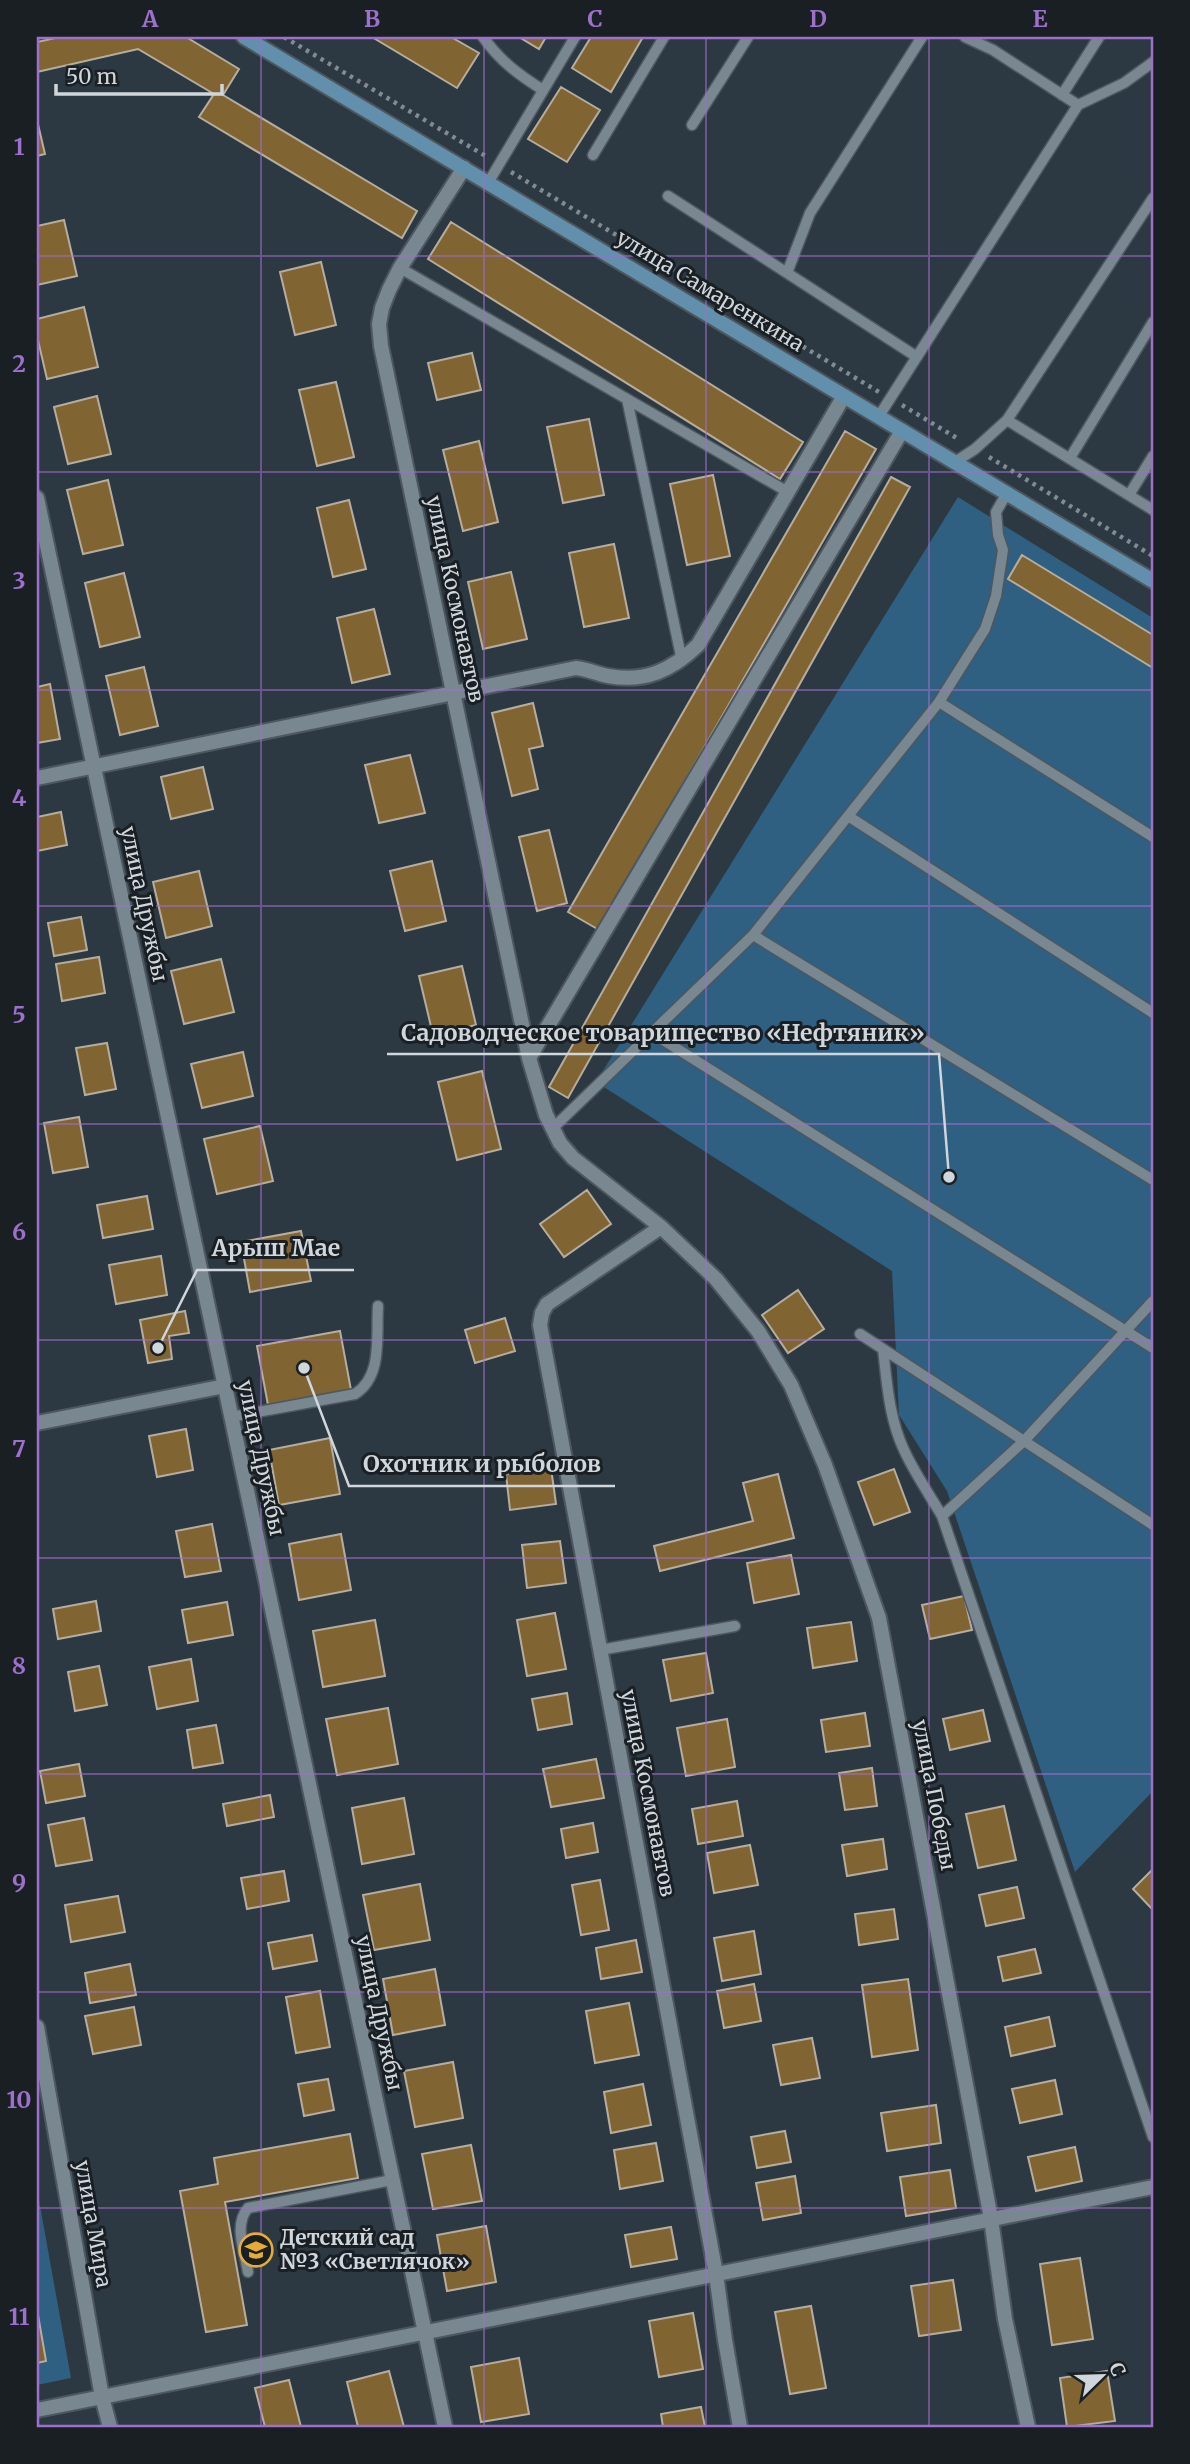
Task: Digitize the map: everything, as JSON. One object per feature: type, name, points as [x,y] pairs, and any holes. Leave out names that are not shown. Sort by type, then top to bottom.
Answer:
[{"type":"main road","name":"улица Самаренкина","points":[[244,37],[1153,581]]},
{"type":"street","name":"улица Космонавтов","points":[[464,168],[400,268],[382,308],[379,324],[381,346],[529,1058],[552,1129]]},
{"type":"street","points":[[37,778],[576,668],[629,679],[661,672],[682,660],[698,645],[844,396]]},
{"type":"street","points":[[529,1058],[902,430]]},
{"type":"street","name":"улица Дружбы","points":[[37,498],[444,2427]]},
{"type":"street","name":"улица Победы","points":[[552,1129],[573,1158],[661,1227],[716,1279],[758,1331],[791,1385],[825,1465],[879,1618],[992,2219],[1005,2319],[1028,2427]]},
{"type":"street","name":"улица Космонавтов","points":[[661,1227],[548,1304],[542,1313],[540,1325],[716,2274],[740,2427]]},
{"type":"street","points":[[37,1423],[225,1386]]},
{"type":"street","name":"улица Мира","points":[[37,2027],[110,2427]]},
{"type":"street","points":[[37,2410],[1153,2186]]},
{"type":"lane","points":[[484,37],[493,51],[515,73],[543,90]]},
{"type":"lane","points":[[488,183],[575,37]]},
{"type":"lane","points":[[593,155],[664,37]]},
{"type":"lane","points":[[692,125],[748,37]]},
{"type":"lane","points":[[787,273],[810,213],[922,37]]},
{"type":"lane","points":[[965,37],[993,50],[1079,105]]},
{"type":"lane","points":[[1062,95],[1099,37]]},
{"type":"lane","points":[[879,416],[1079,105],[1136,76],[1153,62]]},
{"type":"lane","points":[[668,197],[917,357]]},
{"type":"lane","points":[[955,462],[975,449],[1007,420],[1153,198]]},
{"type":"lane","points":[[400,268],[788,492]]},
{"type":"lane","points":[[1070,458],[1153,322]]},
{"type":"lane","points":[[627,399],[682,660]]},
{"type":"lane","points":[[1007,420],[1153,510]]},
{"type":"lane","points":[[1129,495],[1153,456]]},
{"type":"lane","points":[[552,1129],[753,936],[939,702],[985,629],[996,596],[1003,550],[998,535],[996,512],[1007,494]]},
{"type":"lane","points":[[939,702],[1153,837]]},
{"type":"lane","points":[[848,816],[1153,1013]]},
{"type":"lane","points":[[753,936],[1153,1180]]},
{"type":"lane","points":[[652,1033],[1153,1348]]},
{"type":"lane","points":[[942,1516],[1024,1441],[1153,1301]]},
{"type":"lane","points":[[231,1417],[355,1394],[364,1388],[374,1371],[378,1306]]},
{"type":"lane","points":[[860,1334],[1153,1525]]},
{"type":"lane","points":[[883,1349],[889,1401],[904,1450],[942,1516],[1153,2137]]},
{"type":"lane","points":[[600,1650],[735,1626]]},
{"type":"lane","points":[[248,2272],[240,2224],[242,2214],[248,2208],[393,2180]]},
{"type":"path","points":[[285,37],[1153,556]]},
{"type":"shaded area","points":[[958,497],[1153,618],[1153,1791],[1075,1872],[947,1491],[899,1415],[892,1271],[596,1082]]},
{"type":"shaded area","points":[[37,2189],[71,2378],[37,2385]]},
{"type":"building","points":[[60,37],[186,37],[239,69],[223,95],[417,211],[402,238],[199,117],[214,94],[138,49],[37,72],[37,42]]},
{"type":"building","points":[[372,37],[451,37],[479,53],[457,88]]},
{"type":"building","points":[[519,37],[546,37],[539,49]]},
{"type":"building","points":[[591,37],[643,37],[611,92],[572,68]]},
{"type":"building","points":[[561,87],[600,110],[567,162],[528,139]]},
{"type":"building","points":[[37,120],[45,154],[37,156]]},
{"type":"building","points":[[64,220],[77,276],[37,285],[37,226]]},
{"type":"building","points":[[451,222],[803,442],[780,479],[428,259]]},
{"type":"building","points":[[321,262],[336,325],[295,335],[280,272]]},
{"type":"building","points":[[84,307],[98,367],[47,379],[37,336],[37,319]]},
{"type":"building","points":[[472,353],[481,390],[437,400],[428,363]]},
{"type":"building","points":[[336,382],[354,457],[317,466],[299,390]]},
{"type":"building","points":[[97,396],[111,454],[68,464],[54,407]]},
{"type":"building","points":[[589,419],[604,495],[563,503],[547,427]]},
{"type":"building","points":[[845,431],[876,449],[599,930],[568,912]]},
{"type":"building","points":[[479,441],[498,522],[463,531],[443,450]]},
{"type":"building","points":[[713,475],[730,556],[687,565],[670,484]]},
{"type":"building","points":[[891,477],[910,487],[568,1098],[549,1087]]},
{"type":"building","points":[[108,480],[123,545],[83,554],[67,490]]},
{"type":"building","points":[[349,500],[366,569],[333,577],[317,508]]},
{"type":"building","points":[[614,544],[629,618],[584,627],[569,553]]},
{"type":"building","points":[[1022,555],[1153,635],[1153,668],[1008,579]]},
{"type":"building","points":[[511,572],[527,639],[483,649],[468,582]]},
{"type":"building","points":[[124,573],[140,637],[100,647],[85,583]]},
{"type":"building","points":[[374,609],[390,674],[352,683],[337,618]]},
{"type":"building","points":[[144,667],[158,726],[120,735],[106,676]]},
{"type":"building","points":[[50,684],[60,739],[37,743],[37,687]]},
{"type":"building","points":[[533,703],[543,746],[529,749],[538,789],[512,796],[492,713]]},
{"type":"building","points":[[410,755],[425,813],[379,823],[365,765]]},
{"type":"building","points":[[203,767],[213,809],[171,819],[161,777]]},
{"type":"building","points":[[61,812],[67,845],[37,851],[37,817]]},
{"type":"building","points":[[549,830],[567,903],[537,911],[519,837]]},
{"type":"building","points":[[432,861],[446,921],[405,931],[390,871]]},
{"type":"building","points":[[199,871],[212,926],[166,938],[153,882]]},
{"type":"building","points":[[81,917],[87,950],[54,956],[48,923]]},
{"type":"building","points":[[99,957],[105,993],[62,1001],[56,964]]},
{"type":"building","points":[[221,959],[234,1012],[184,1024],[171,971]]},
{"type":"building","points":[[462,966],[476,1025],[433,1035],[419,976]]},
{"type":"building","points":[[107,1043],[116,1089],[85,1095],[76,1048]]},
{"type":"building","points":[[243,1052],[253,1096],[202,1108],[191,1064]]},
{"type":"building","points":[[482,1071],[501,1149],[457,1160],[438,1082]]},
{"type":"building","points":[[79,1117],[88,1167],[53,1173],[44,1123]]},
{"type":"building","points":[[260,1126],[273,1181],[217,1194],[204,1139]]},
{"type":"building","points":[[587,1190],[611,1224],[564,1257],[540,1224]]},
{"type":"building","points":[[147,1196],[153,1229],[103,1238],[97,1205]]},
{"type":"building","points":[[301,1231],[311,1281],[250,1292],[241,1242]]},
{"type":"building","points":[[161,1256],[167,1295],[116,1304],[109,1265]]},
{"type":"building","points":[[798,1290],[824,1329],[788,1353],[762,1315]]},
{"type":"building","points":[[185,1311],[189,1333],[169,1336],[172,1359],[148,1363],[140,1320]]},
{"type":"building","points":[[505,1318],[515,1351],[475,1363],[465,1330]]},
{"type":"building","points":[[340,1331],[351,1390],[268,1405],[257,1346]]},
{"type":"building","points":[[186,1429],[193,1470],[157,1477],[149,1436]]},
{"type":"building","points":[[330,1438],[340,1494],[279,1505],[269,1450]]},
{"type":"building","points":[[551,1468],[556,1504],[510,1510],[506,1474]]},
{"type":"building","points":[[894,1469],[910,1512],[874,1525],[858,1482]]},
{"type":"building","points":[[778,1474],[794,1538],[660,1571],[654,1546],[753,1521],[743,1483]]},
{"type":"building","points":[[212,1524],[221,1571],[185,1577],[176,1531]]},
{"type":"building","points":[[341,1534],[351,1590],[299,1600],[289,1544]]},
{"type":"building","points":[[560,1541],[566,1583],[527,1588],[522,1545]]},
{"type":"building","points":[[791,1555],[799,1594],[754,1603],[747,1563]]},
{"type":"building","points":[[964,1596],[972,1630],[930,1639],[922,1605]]},
{"type":"building","points":[[96,1601],[101,1631],[58,1639],[53,1609]]},
{"type":"building","points":[[227,1602],[233,1635],[188,1643],[182,1610]]},
{"type":"building","points":[[555,1613],[566,1669],[527,1676],[517,1620]]},
{"type":"building","points":[[375,1620],[385,1676],[323,1687],[313,1631]]},
{"type":"building","points":[[851,1622],[857,1661],[813,1668],[807,1628]]},
{"type":"building","points":[[706,1653],[713,1693],[671,1701],[663,1660]]},
{"type":"building","points":[[191,1659],[198,1701],[157,1709],[149,1667]]},
{"type":"building","points":[[99,1666],[107,1705],[75,1711],[68,1672]]},
{"type":"building","points":[[567,1693],[572,1724],[538,1730],[532,1699]]},
{"type":"building","points":[[388,1708],[398,1764],[337,1775],[326,1719]]},
{"type":"building","points":[[983,1710],[990,1741],[950,1750],[943,1719]]},
{"type":"building","points":[[865,1713],[870,1746],[826,1752],[821,1720]]},
{"type":"building","points":[[727,1719],[735,1767],[686,1776],[677,1728]]},
{"type":"building","points":[[216,1725],[223,1763],[193,1768],[187,1730]]},
{"type":"building","points":[[596,1759],[604,1798],[551,1807],[543,1769]]},
{"type":"building","points":[[79,1764],[85,1796],[46,1803],[40,1771]]},
{"type":"building","points":[[872,1768],[877,1806],[845,1810],[839,1773]]},
{"type":"building","points":[[270,1795],[274,1817],[227,1826],[223,1804]]},
{"type":"building","points":[[404,1798],[414,1854],[362,1864],[352,1808]]},
{"type":"building","points":[[737,1801],[743,1836],[698,1844],[692,1809]]},
{"type":"building","points":[[1004,1806],[1016,1860],[978,1868],[966,1814]]},
{"type":"building","points":[[84,1818],[92,1860],[56,1866],[48,1825]]},
{"type":"building","points":[[593,1823],[598,1852],[566,1858],[561,1829]]},
{"type":"building","points":[[883,1839],[887,1869],[847,1876],[842,1845]]},
{"type":"building","points":[[750,1845],[758,1885],[714,1893],[707,1853]]},
{"type":"building","points":[[1153,1869],[1153,1910],[1133,1889]]},
{"type":"building","points":[[284,1871],[289,1901],[247,1909],[241,1878]]},
{"type":"building","points":[[600,1880],[609,1930],[581,1935],[572,1885]]},
{"type":"building","points":[[420,1884],[430,1940],[374,1950],[363,1895]]},
{"type":"building","points":[[1017,1887],[1024,1918],[986,1926],[979,1895]]},
{"type":"building","points":[[118,1896],[125,1932],[71,1942],[65,1905]]},
{"type":"building","points":[[894,1909],[898,1939],[859,1945],[855,1914]]},
{"type":"building","points":[[754,1931],[761,1974],[722,1981],[714,1938]]},
{"type":"building","points":[[312,1935],[317,1961],[273,1969],[268,1943]]},
{"type":"building","points":[[636,1940],[642,1972],[601,1979],[596,1948]]},
{"type":"building","points":[[1035,1949],[1041,1973],[1003,1981],[998,1957]]},
{"type":"building","points":[[130,1964],[136,1995],[90,2003],[85,1973]]},
{"type":"building","points":[[435,1969],[445,2025],[393,2035],[383,1979]]},
{"type":"building","points":[[908,1979],[918,2050],[872,2057],[862,1985]]},
{"type":"building","points":[[754,1984],[761,2021],[724,2028],[717,1991]]},
{"type":"building","points":[[320,1991],[330,2047],[296,2053],[286,1997]]},
{"type":"building","points":[[629,2003],[639,2055],[595,2063],[586,2011]]},
{"type":"building","points":[[134,2007],[141,2045],[93,2054],[85,2016]]},
{"type":"building","points":[[1049,2017],[1055,2046],[1011,2056],[1005,2027]]},
{"type":"building","points":[[812,2038],[820,2078],[781,2085],[773,2045]]},
{"type":"building","points":[[453,2062],[463,2118],[415,2127],[404,2071]]},
{"type":"building","points":[[328,2079],[334,2110],[304,2116],[298,2084]]},
{"type":"building","points":[[1055,2080],[1062,2114],[1020,2123],[1012,2089]]},
{"type":"building","points":[[643,2084],[651,2125],[611,2133],[604,2092]]},
{"type":"building","points":[[936,2105],[941,2143],[887,2151],[881,2113]]},
{"type":"building","points":[[785,2131],[791,2162],[757,2168],[751,2137]]},
{"type":"building","points":[[350,2134],[358,2178],[225,2202],[247,2325],[206,2332],[180,2191],[218,2184],[214,2158]]},
{"type":"building","points":[[656,2143],[663,2181],[620,2189],[614,2150]]},
{"type":"building","points":[[471,2145],[482,2201],[433,2209],[422,2154]]},
{"type":"building","points":[[1075,2147],[1082,2181],[1036,2191],[1028,2157]]},
{"type":"building","points":[[950,2170],[956,2208],[906,2216],[900,2177]]},
{"type":"building","points":[[795,2176],[801,2213],[763,2220],[756,2183]]},
{"type":"building","points":[[486,2226],[496,2282],[447,2291],[437,2235]]},
{"type":"building","points":[[671,2227],[677,2259],[631,2267],[625,2235]]},
{"type":"building","points":[[1080,2258],[1093,2339],[1052,2345],[1040,2264]]},
{"type":"building","points":[[953,2280],[961,2330],[919,2336],[911,2286]]},
{"type":"building","points":[[811,2306],[826,2388],[790,2394],[775,2312]]},
{"type":"building","points":[[37,2309],[46,2361],[37,2363]]},
{"type":"building","points":[[693,2313],[703,2369],[659,2377],[649,2321]]},
{"type":"building","points":[[519,2358],[529,2414],[481,2422],[471,2367]]},
{"type":"building","points":[[389,2371],[404,2427],[358,2427],[347,2382]]},
{"type":"building","points":[[1107,2371],[1115,2421],[1067,2427],[1060,2378]]},
{"type":"building","points":[[289,2380],[301,2427],[265,2427],[255,2388]]},
{"type":"building","points":[[701,2407],[705,2427],[663,2427],[661,2414]]},
{"type":"place","name":"Садоводческое товарищество «Нефтяник»","points":[[949,1177]]},
{"type":"place","name":"Арыш Мае","points":[[158,1348]]},
{"type":"place","name":"Охотник и рыболов","points":[[304,1368]]},
{"type":"place","name":"Детский сад №3 «Светлячок»","points":[[256,2250]]}]
